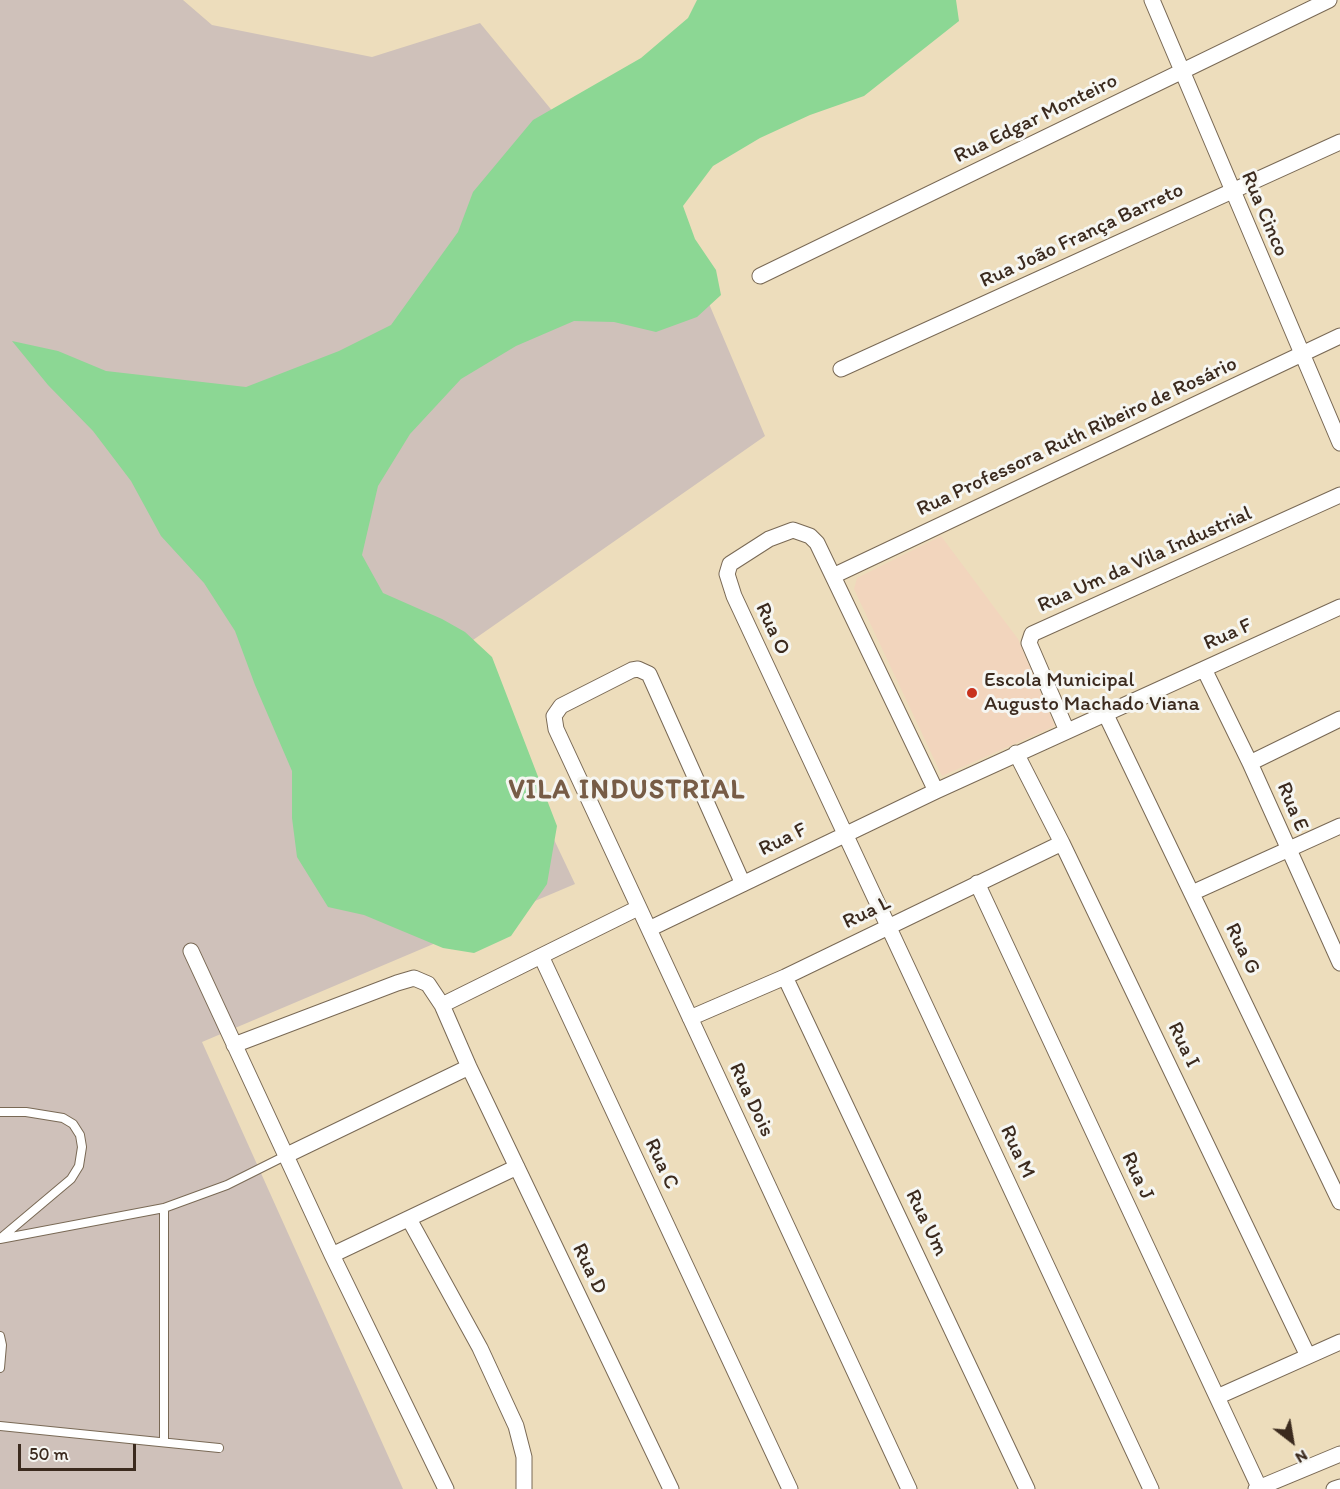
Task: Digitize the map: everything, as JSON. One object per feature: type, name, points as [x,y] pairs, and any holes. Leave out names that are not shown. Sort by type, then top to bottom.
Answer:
[{"type":"street","name":"Rua Cinco","points":[[1152,0],[1340,443]]},
{"type":"street","name":"Rua Edgar Monteiro","points":[[760,276],[1329,0]]},
{"type":"street","name":"Rua João França Barreto","points":[[841,369],[1340,142]]},
{"type":"street","name":"Rua Professora Ruth Ribeiro de Rosário","points":[[833,576],[1340,336]]},
{"type":"street","name":"Rua Um da Vila Industrial","points":[[1067,731],[1029,643],[1032,634],[1340,495]]},
{"type":"street","name":"Rua O","points":[[833,576],[817,543],[810,536],[792,531],[769,539],[739,556],[730,564],[727,574],[734,596],[845,833]]},
{"type":"street","points":[[833,576],[936,791]]},
{"type":"street","name":"Rua F","points":[[649,929],[845,833],[1016,753],[1106,715],[1340,607]]},
{"type":"street","name":"Rua Dois","points":[[743,884],[649,674],[639,669],[632,670],[561,706],[554,716],[556,729],[909,1489]]},
{"type":"street","name":"Rua E","points":[[1204,669],[1250,763],[1287,850],[1340,963]]},
{"type":"street","name":"Rua G","points":[[1106,715],[1340,1202]]},
{"type":"street","points":[[1250,763],[1340,719]]},
{"type":"street","name":"Rua I","points":[[1016,753],[1062,843],[1308,1356]]},
{"type":"street","points":[[1192,893],[1340,826]]},
{"type":"street","name":"Rua M","points":[[845,833],[1151,1489]]},
{"type":"street","name":"Rua L","points":[[690,1018],[785,977],[1062,843]]},
{"type":"street","name":"Rua J","points":[[977,883],[1217,1397],[1257,1488]]},
{"type":"street","points":[[442,1005],[638,908]]},
{"type":"street","points":[[191,951],[332,1256],[446,1489]]},
{"type":"street","name":"Rua C","points":[[541,956],[790,1489]]},
{"type":"street","name":"Rua Um","points":[[785,977],[1027,1489]]},
{"type":"street","name":"Rua D","points":[[234,1045],[414,978],[428,984],[442,1005],[671,1489]]},
{"type":"street","points":[[287,1155],[469,1066]]},
{"type":"street","points":[[332,1256],[517,1167]]},
{"type":"street","points":[[409,1218],[480,1348],[516,1426],[524,1457],[524,1489]]},
{"type":"street","points":[[1217,1397],[1340,1342]]},
{"type":"street","points":[[1257,1488],[1340,1454]]},
{"type":"street","points":[[1334,1489],[1340,1487]]},
{"type":"lane","points":[[0,1112],[26,1112],[63,1118],[73,1124],[80,1135],[82,1148],[79,1166],[70,1179],[0,1239]]},
{"type":"lane","points":[[0,1239],[164,1208],[228,1185],[287,1155]]},
{"type":"lane","points":[[164,1208],[164,1442]]},
{"type":"lane","points":[[0,1336],[2,1345],[0,1368]]},
{"type":"lane","points":[[0,1426],[219,1448]]},
{"type":"shaded area","points":[[0,0],[183,0],[212,25],[372,57],[480,23],[707,299],[765,436],[463,647],[575,884],[202,1042],[403,1489],[0,1489]]},
{"type":"shaded area","name":"Escola Municipal Augusto Machado Viana","points":[[941,536],[1018,639],[1055,726],[942,776],[854,589],[857,578]]},
{"type":"green space","points":[[697,0],[956,0],[959,21],[864,96],[810,115],[760,138],[713,166],[683,206],[695,239],[716,270],[721,295],[697,317],[656,332],[614,322],[574,321],[516,346],[461,379],[410,434],[378,486],[362,555],[383,593],[442,619],[465,632],[492,657],[557,826],[547,884],[511,936],[474,953],[443,948],[364,915],[328,907],[297,857],[292,818],[292,771],[255,685],[235,631],[204,583],[161,536],[131,481],[93,431],[48,385],[12,341],[58,351],[106,371],[246,387],[339,351],[391,325],[458,232],[473,192],[533,120],[641,58],[688,18]]},
{"type":"place","name":"Escola Municipal Augusto Machado Viana","points":[[972,693]]},
{"type":"district","name":"VILA INDUSTRIAL","points":[[627,791]]}]
